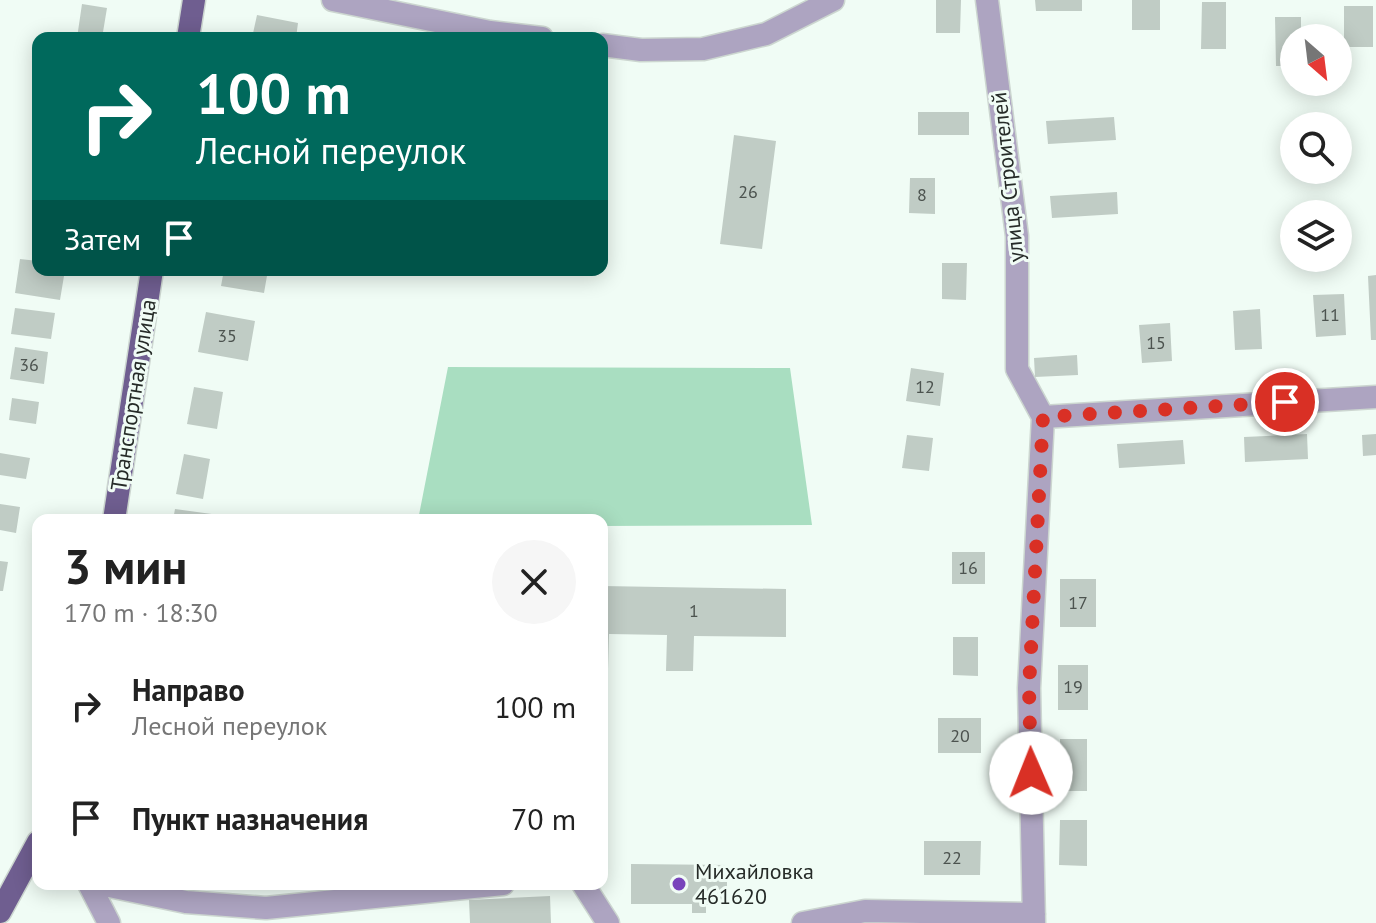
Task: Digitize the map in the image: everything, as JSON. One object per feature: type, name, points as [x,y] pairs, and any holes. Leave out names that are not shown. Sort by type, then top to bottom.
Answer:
[{"type":"main road","points":[[189,32],[194,0]]},
{"type":"main road","name":"Транспортная улица","points":[[115,514],[151,276]]},
{"type":"main road","points":[[0,912],[32,853]]},
{"type":"street","points":[[333,0],[490,32]]},
{"type":"street","points":[[608,46],[641,50],[703,49],[766,34],[833,0]]},
{"type":"street","name":"улица Строителей","points":[[987,0],[1017,236],[1017,369],[1043,417]]},
{"type":"street","points":[[803,923],[865,911],[1034,918],[1029,688],[1043,417],[1376,397]]},
{"type":"street","points":[[92,890],[109,923]]},
{"type":"street","points":[[129,890],[186,902],[266,908],[444,890]]},
{"type":"street","points":[[587,890],[608,923]]},
{"type":"green space","points":[[448,367],[790,368],[812,525],[608,526],[608,514],[419,514]]},
{"type":"building","points":[[936,0],[961,0],[960,33],[936,33]]},
{"type":"building","points":[[1035,0],[1082,0],[1082,11],[1036,11]]},
{"type":"building","points":[[1132,0],[1160,0],[1160,30],[1132,30]]},
{"type":"building","points":[[1202,2],[1226,2],[1226,49],[1201,49]]},
{"type":"building","points":[[82,4],[107,8],[103,32],[78,32]]},
{"type":"building","points":[[1344,6],[1373,6],[1373,47],[1352,47],[1352,24],[1344,24]]},
{"type":"building","points":[[257,15],[298,23],[297,32],[253,32]]},
{"type":"building","points":[[1275,17],[1301,17],[1301,24],[1280,24],[1280,66],[1276,66]]},
{"type":"building","points":[[918,112],[969,112],[969,135],[918,135]]},
{"type":"building","points":[[1114,117],[1116,140],[1048,144],[1046,121]]},
{"type":"building","points":[[734,135],[776,141],[762,249],[720,244]]},
{"type":"building","points":[[910,178],[935,178],[935,214],[909,213]]},
{"type":"building","points":[[1117,192],[1118,214],[1052,218],[1050,196]]},
{"type":"building","points":[[20,259],[32,260],[32,276],[64,276],[60,300],[15,293]]},
{"type":"building","points":[[942,263],[967,263],[966,300],[942,299]]},
{"type":"building","points":[[1376,275],[1376,340],[1371,340],[1368,276]]},
{"type":"building","points":[[223,276],[267,276],[264,293],[221,286]]},
{"type":"building","points":[[1344,294],[1346,335],[1316,337],[1313,295]]},
{"type":"building","points":[[15,308],[55,313],[51,339],[11,334]]},
{"type":"building","points":[[1260,309],[1262,349],[1235,350],[1233,311]]},
{"type":"building","points":[[206,312],[255,321],[248,361],[198,352]]},
{"type":"building","points":[[1170,323],[1172,361],[1142,363],[1139,325]]},
{"type":"building","points":[[15,347],[48,352],[44,384],[10,379]]},
{"type":"building","points":[[1077,355],[1078,375],[1035,377],[1034,358]]},
{"type":"building","points":[[911,368],[944,373],[940,406],[906,401]]},
{"type":"building","points":[[194,387],[223,392],[217,429],[187,424]]},
{"type":"building","points":[[12,398],[39,402],[36,424],[9,420]]},
{"type":"building","points":[[1307,434],[1308,459],[1245,462],[1244,437]]},
{"type":"building","points":[[1376,434],[1376,455],[1363,456],[1362,435]]},
{"type":"building","points":[[907,435],[933,438],[929,471],[902,468]]},
{"type":"building","points":[[1183,440],[1185,464],[1119,468],[1117,444]]},
{"type":"building","points":[[0,453],[30,458],[26,479],[0,475]]},
{"type":"building","points":[[184,454],[210,459],[203,499],[176,494]]},
{"type":"building","points":[[0,504],[20,507],[16,533],[0,530]]},
{"type":"building","points":[[175,509],[212,514],[174,514]]},
{"type":"building","points":[[952,552],[985,552],[985,584],[952,584]]},
{"type":"building","points":[[0,561],[8,562],[3,591],[0,591]]},
{"type":"building","points":[[1060,579],[1096,579],[1096,627],[1060,627]]},
{"type":"building","points":[[608,586],[786,589],[786,637],[694,636],[693,671],[666,671],[667,635],[609,634],[608,669]]},
{"type":"building","points":[[953,637],[978,637],[978,676],[953,675]]},
{"type":"building","points":[[1058,665],[1088,665],[1088,710],[1058,710]]},
{"type":"building","points":[[938,718],[981,718],[981,753],[938,753]]},
{"type":"building","points":[[1060,739],[1087,739],[1087,791],[1060,791]]},
{"type":"building","points":[[1060,820],[1087,820],[1087,866],[1059,865]]},
{"type":"building","points":[[924,841],[981,841],[980,875],[924,875]]},
{"type":"building","name":"Михайловка 461620","points":[[631,864],[727,865],[727,904],[706,905],[706,913],[692,913],[692,904],[631,904]]},
{"type":"building","points":[[550,896],[551,923],[470,923],[469,900]]},
{"type":"place","name":"Михайловка 461620","points":[[679,884]]},
{"type":"route","points":[[1031,773],[1029,688],[1043,417],[1285,402]]}]
